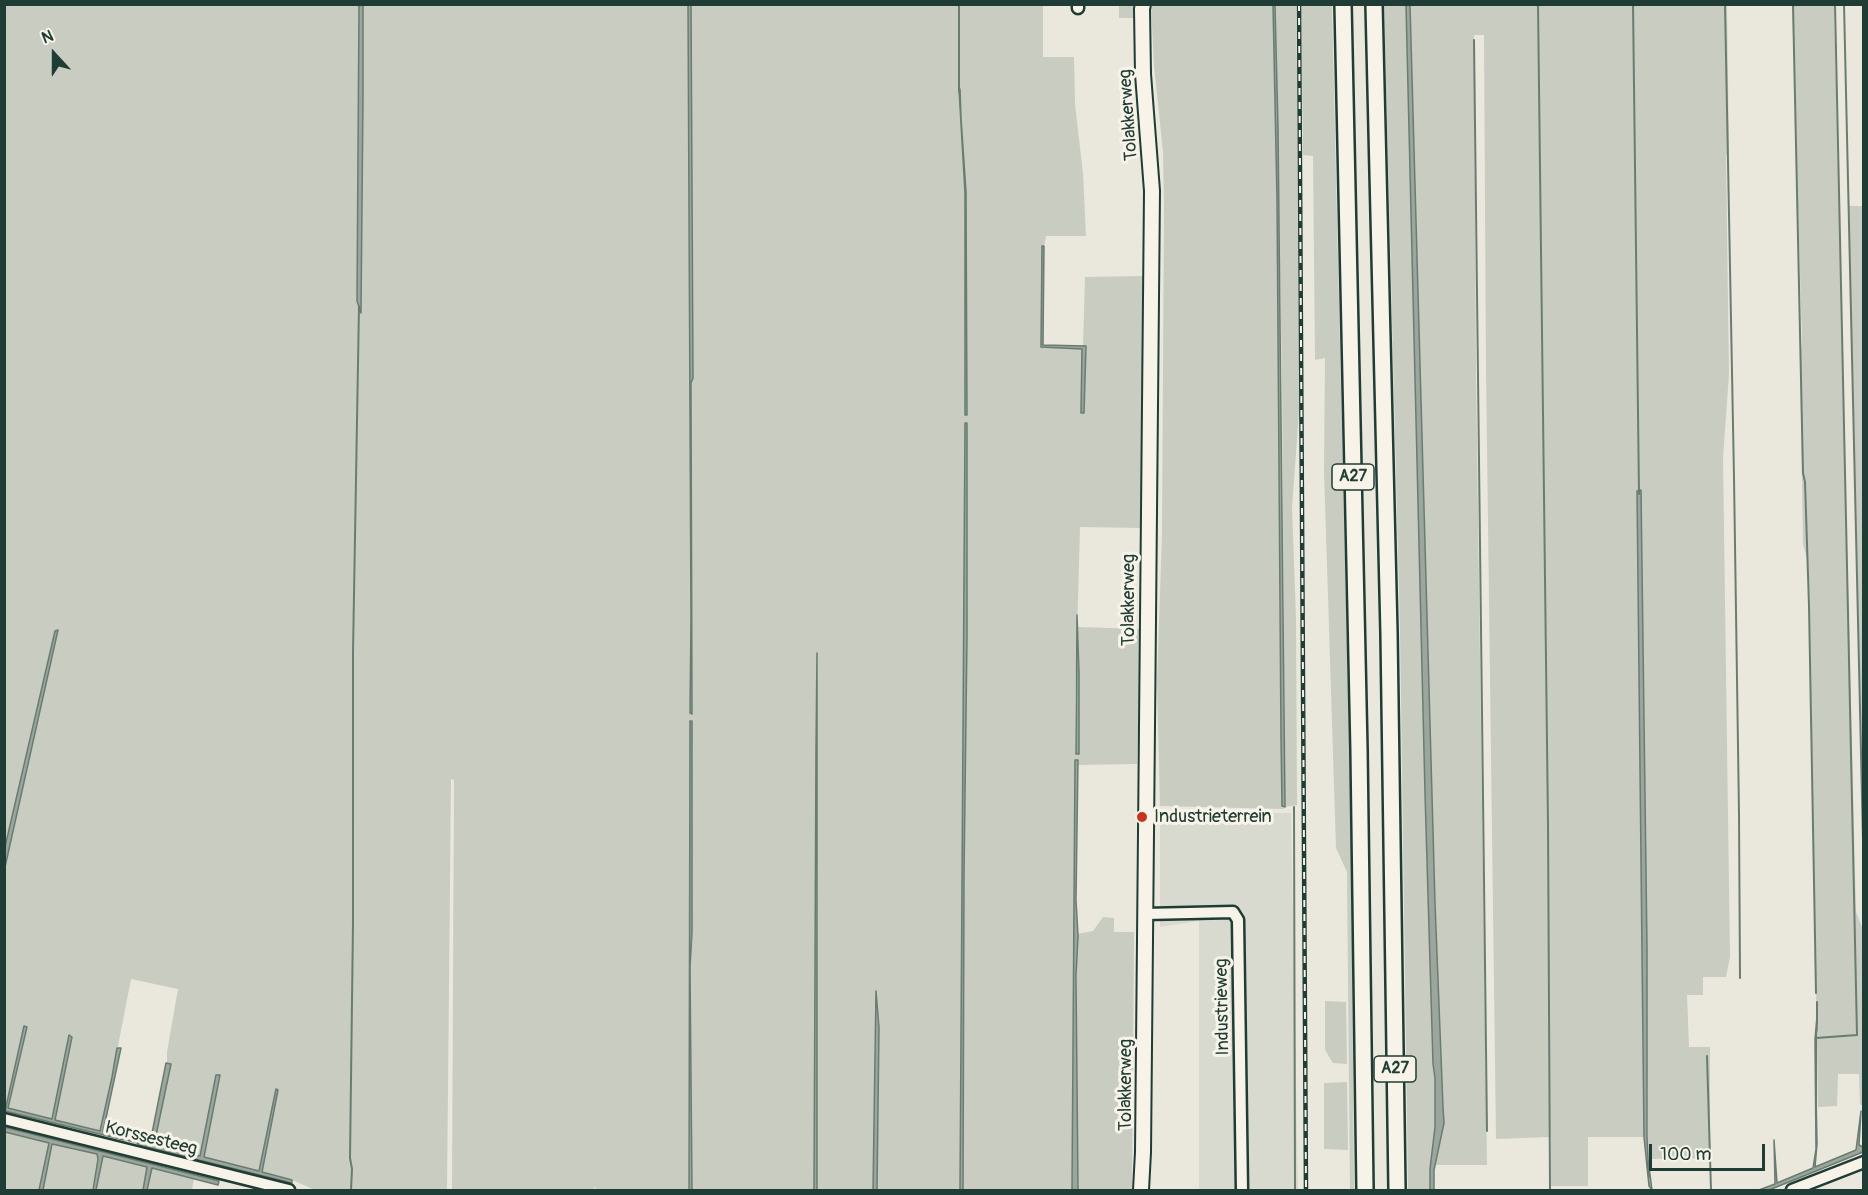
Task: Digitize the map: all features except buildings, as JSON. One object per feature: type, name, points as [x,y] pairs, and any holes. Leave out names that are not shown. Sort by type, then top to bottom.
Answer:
[{"type":"highway","name":"A27","points":[[1343,4],[1359,750],[1365,1191]]},
{"type":"highway","name":"A27","points":[[1374,4],[1389,633],[1397,1191]]},
{"type":"main road","name":"Tolakkerweg","points":[[1142,6],[1143,74],[1152,191],[1142,1191]]},
{"type":"street","name":"Industrieweg","points":[[1145,914],[1233,912],[1238,920],[1242,1191]]},
{"type":"street","name":"Korssesteeg","points":[[4,1119],[289,1191]]},
{"type":"street","points":[[1792,1191],[1863,1162]]},
{"type":"shaded area","points":[[5,5],[359,5],[357,301],[360,310],[363,5],[688,5],[690,713],[692,625],[691,5],[1043,5],[1043,57],[1074,57],[1075,104],[1083,174],[1086,236],[1046,236],[1044,246],[1042,246],[1041,347],[1082,349],[1084,412],[1085,277],[1144,276],[1142,528],[1080,527],[1075,704],[1076,754],[1079,753],[1078,627],[1141,629],[1137,764],[1075,765],[1072,1190],[963,1190],[967,423],[965,423],[960,1190],[877,1190],[879,1028],[876,1000],[873,1190],[817,1190],[817,715],[814,1190],[692,1190],[690,967],[692,721],[690,721],[689,1190],[596,1190],[595,1186],[594,1190],[452,1190],[454,780],[451,779],[447,1190],[315,1190],[292,1180],[262,1172],[278,1090],[276,1090],[259,1172],[204,1157],[219,1075],[216,1075],[200,1157],[154,1145],[170,1064],[167,1063],[167,1052],[178,989],[131,979],[100,1131],[8,1108],[27,1027],[5,1107],[5,867],[58,631],[55,631],[5,847]],"holes":[[[960,89],[966,192],[967,415],[965,193]]]},
{"type":"shaded area","points":[[359,5],[363,5],[361,313],[357,301]]},
{"type":"shaded area","points":[[688,5],[691,5],[692,714],[690,713]]},
{"type":"shaded area","points":[[1119,5],[1136,5],[1138,18],[1119,18]]},
{"type":"shaded area","points":[[1151,5],[1273,5],[1277,199],[1281,737],[1282,806],[1284,809],[1160,806],[1157,682],[1162,534],[1164,205],[1163,152],[1154,66]]},
{"type":"shaded area","points":[[1273,5],[1275,5],[1278,128],[1285,807],[1282,806],[1277,199]]},
{"type":"shaded area","points":[[1275,5],[1296,5],[1297,66],[1299,411],[1292,508],[1296,618],[1297,805],[1285,807],[1282,375]]},
{"type":"shaded area","points":[[1301,5],[1332,5],[1351,815],[1354,1190],[1350,1190],[1347,872],[1336,848],[1324,471],[1325,358],[1315,360],[1313,156],[1303,155]]},
{"type":"shaded area","points":[[1384,5],[1727,5],[1729,154],[1726,155],[1729,374],[1723,458],[1730,957],[1726,977],[1703,977],[1703,995],[1687,995],[1689,1047],[1710,1047],[1710,1158],[1648,1159],[1641,496],[1637,491],[1644,1137],[1588,1137],[1588,1186],[1551,1186],[1551,1137],[1496,1139],[1484,35],[1474,35],[1476,371],[1487,1165],[1430,1165],[1430,1190],[1408,1190],[1400,632]]},
{"type":"shaded area","points":[[1406,5],[1410,5],[1435,903],[1444,1123],[1434,1170],[1434,1190],[1430,1190],[1435,1127],[1435,1078],[1425,793]]},
{"type":"shaded area","points":[[1792,5],[1834,5],[1856,912],[1864,932],[1863,1106],[1860,1104],[1859,1074],[1838,1074],[1837,1106],[1818,1107],[1809,578],[1803,544],[1800,357],[1802,340]]},
{"type":"shaded area","points":[[959,89],[966,192],[967,415],[965,415],[965,193]]},
{"type":"shaded area","points":[[1849,206],[1864,206],[1863,881],[1863,862]]},
{"type":"shaded area","points":[[1042,246],[1044,246],[1043,345],[1086,346],[1084,413],[1081,413],[1082,349],[1041,347]]},
{"type":"shaded area","points":[[965,423],[967,423],[967,637],[963,1190],[960,1190]]},
{"type":"shaded area","points":[[1641,490],[1647,1137],[1652,1190],[1649,1186],[1644,1137],[1637,491]]},
{"type":"shaded area","points":[[1077,615],[1079,673],[1079,754],[1076,754]]},
{"type":"shaded area","points":[[58,630],[5,867],[5,847],[55,631]]},
{"type":"shaded area","points":[[817,653],[817,1190],[814,1190],[816,748]]},
{"type":"shaded area","points":[[690,721],[692,721],[690,967],[692,1190],[689,1190]]},
{"type":"shaded area","points":[[1075,760],[1078,760],[1076,976],[1078,1189],[1072,1190]]},
{"type":"shaded area","points":[[1160,813],[1291,813],[1298,1190],[1199,1190],[1199,921],[1160,927]]},
{"type":"shaded area","points":[[1103,917],[1114,918],[1114,932],[1134,932],[1132,1190],[1077,1190],[1077,934],[1093,931]]},
{"type":"shaded area","points":[[876,991],[879,1028],[877,1190],[873,1190]]},
{"type":"shaded area","points":[[1325,1001],[1346,1002],[1347,1064],[1333,1063],[1325,1050]]},
{"type":"shaded area","points":[[24,1026],[27,1027],[8,1108],[52,1119],[69,1035],[72,1037],[55,1120],[100,1131],[117,1048],[121,1048],[103,1132],[124,1137],[124,1140],[5,1111]]},
{"type":"shaded area","points":[[1815,1041],[1817,1144],[1815,1167],[1856,1150],[1861,1111],[1859,1145],[1863,1147],[1863,1152],[1769,1190],[1759,1190],[1775,1184],[1774,1140],[1777,1183],[1813,1168],[1816,1149]]},
{"type":"shaded area","points":[[166,1063],[171,1064],[154,1145],[200,1156],[216,1075],[220,1075],[204,1157],[259,1171],[276,1089],[278,1090],[262,1172],[292,1180],[292,1183],[138,1145],[139,1141],[150,1143]]},
{"type":"shaded area","points":[[1347,1082],[1348,1150],[1324,1149],[1324,1083]]},
{"type":"shaded area","points":[[4,1127],[219,1181],[218,1185],[152,1168],[147,1190],[143,1190],[147,1167],[103,1156],[96,1190],[93,1190],[97,1154],[52,1144],[43,1190],[39,1190],[49,1143],[5,1132]]},
{"type":"shaded area","points":[[4,1132],[49,1143],[39,1190],[5,1190]]},
{"type":"shaded area","points":[[52,1144],[97,1154],[93,1190],[43,1190]]},
{"type":"shaded area","points":[[103,1156],[148,1167],[143,1190],[96,1190]]},
{"type":"shaded area","points":[[151,1168],[194,1179],[192,1190],[147,1190]]},
{"type":"waterway","points":[[959,4],[959,92]]},
{"type":"waterway","points":[[1538,4],[1550,1190]]},
{"type":"waterway","points":[[1633,4],[1639,494]]},
{"type":"waterway","points":[[1725,4],[1740,978]]},
{"type":"waterway","points":[[1793,4],[1803,473],[1809,606],[1816,993]]},
{"type":"waterway","points":[[1816,1038],[1857,1035],[1835,4]]},
{"type":"waterway","points":[[1844,4],[1864,885]]},
{"type":"waterway","points":[[1474,40],[1487,1131]]},
{"type":"waterway","points":[[351,1190],[353,652],[359,306]]},
{"type":"waterway","points":[[1294,807],[1295,1190]]},
{"type":"waterway","points":[[1817,1002],[1817,1023]]},
{"type":"waterway","points":[[1816,1031],[1816,1125]]},
{"type":"waterway","points":[[1707,1056],[1711,1190]]},
{"type":"waterway","points":[[124,1139],[138,1143]]},
{"type":"waterway","points":[[1647,1162],[1649,1177]]},
{"type":"railway","points":[[1299,4],[1306,1190]]},
{"type":"place","name":"Industrieterrein","points":[[1142,817]]}]
